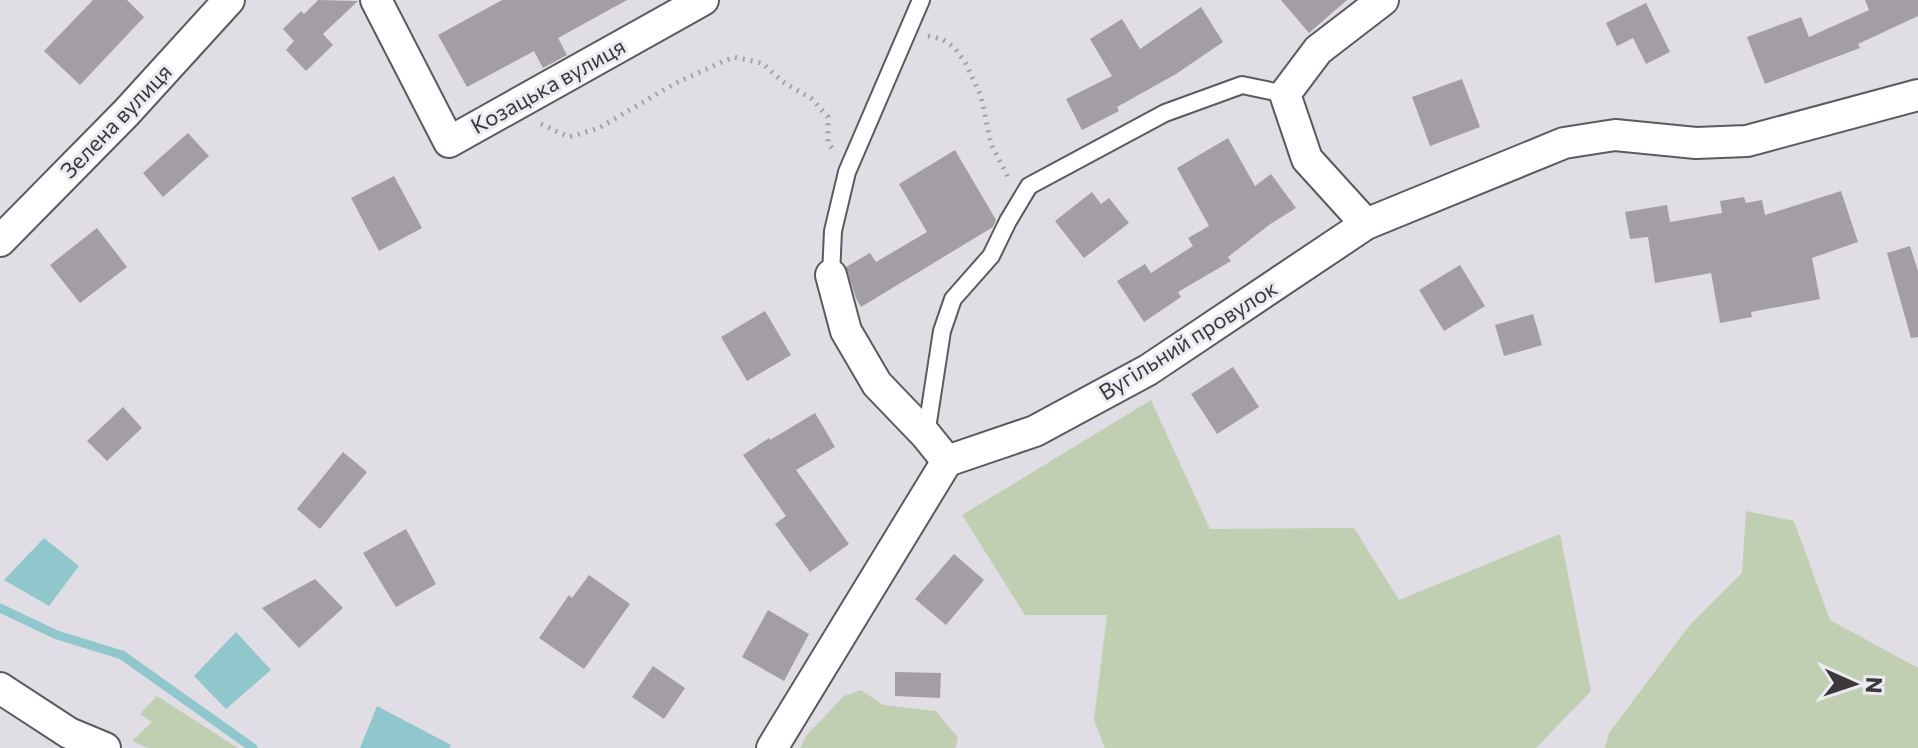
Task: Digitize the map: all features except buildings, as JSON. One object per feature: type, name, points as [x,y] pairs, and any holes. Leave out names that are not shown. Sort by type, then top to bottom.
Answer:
[{"type":"street","name":"Зелена вулиця","points":[[0,241],[126,113],[229,0]]},
{"type":"street","name":"Козацька вулиця","points":[[376,0],[449,142],[703,0]]},
{"type":"street","points":[[1366,224],[1307,159],[1285,94],[1318,50],[1383,0]]},
{"type":"street","name":"Вугільний провулок","points":[[947,461],[1035,431],[1148,370],[1366,224],[1564,143],[1615,135],[1696,143],[1747,141],[1918,95]]},
{"type":"street","points":[[772,748],[947,461],[877,384],[846,331],[831,275]]},
{"type":"street","points":[[0,688],[69,733],[105,748]]},
{"type":"lane","points":[[831,275],[833,231],[847,172],[921,0]]},
{"type":"lane","points":[[926,435],[942,331],[953,299],[991,256],[1029,186],[1165,113],[1242,85],[1285,94]]},
{"type":"path","points":[[904,38],[924,35],[942,39],[954,47],[965,62],[981,96],[991,144],[1019,202]]},
{"type":"path","points":[[514,106],[569,137],[599,128],[674,84],[733,57],[762,63],[783,82],[812,99],[828,117],[828,143],[847,172]]},
{"type":"green space","points":[[1151,400],[1210,529],[1354,528],[1399,600],[1560,534],[1591,691],[1536,748],[1105,748],[1094,720],[1107,615],[1025,615],[962,515]]},
{"type":"green space","points":[[1746,511],[1794,521],[1830,620],[1918,668],[1918,748],[1605,748],[1609,733],[1689,626],[1742,573]]},
{"type":"green space","points":[[861,690],[883,705],[936,711],[958,738],[955,748],[800,748],[807,735],[844,696]]},
{"type":"green space","points":[[157,696],[238,748],[148,748],[132,741],[152,722],[140,714]]},
{"type":"water","points":[[44,538],[79,566],[49,606],[4,580]]},
{"type":"water","points":[[236,632],[271,670],[226,709],[194,676]]},
{"type":"water","points":[[377,706],[451,745],[449,748],[360,748]]},
{"type":"waterway","points":[[0,608],[57,635],[122,655],[253,748]]}]
